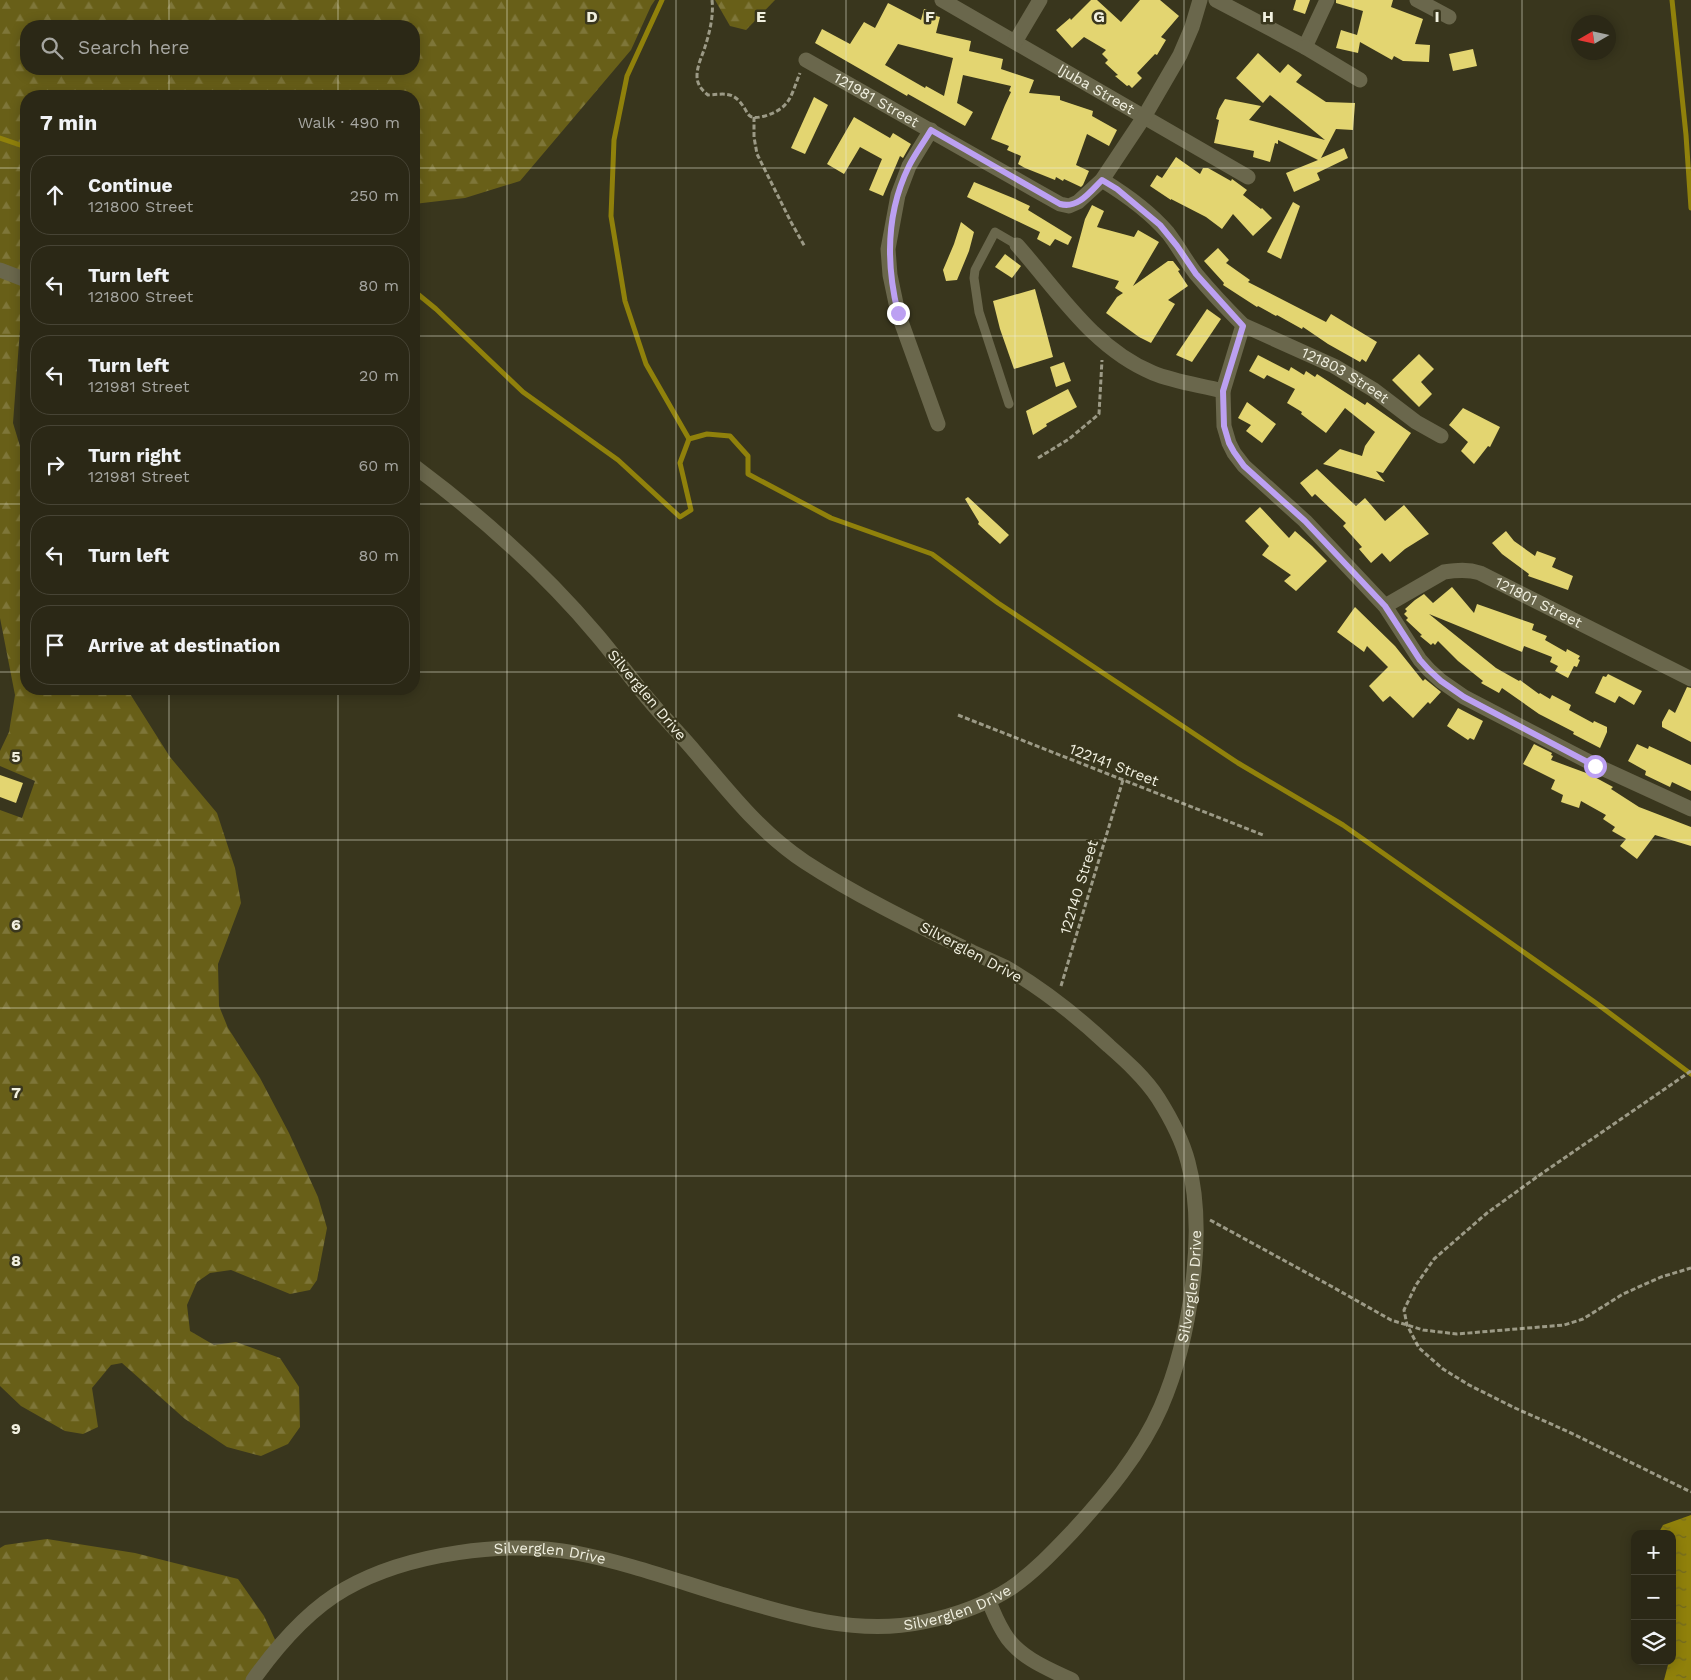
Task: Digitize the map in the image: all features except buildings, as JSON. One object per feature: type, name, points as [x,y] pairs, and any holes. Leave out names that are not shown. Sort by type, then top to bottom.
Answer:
[{"type":"street","name":"Ijuba Street","points":[[942,0],[1248,177]]},
{"type":"street","points":[[1014,42],[1040,0]]},
{"type":"street","name":"121981 Street","points":[[806,60],[1060,204],[1069,206],[1078,202],[1102,180],[1144,117],[1180,55],[1192,27],[1200,0]]},
{"type":"street","points":[[1216,0],[1305,47],[1360,80]]},
{"type":"street","points":[[1305,47],[1327,0]]},
{"type":"street","points":[[1417,0],[1449,17]]},
{"type":"street","points":[[931,130],[909,166],[898,195],[888,250],[890,275],[898,313],[938,424]]},
{"type":"street","points":[[1102,180],[1117,189],[1160,225],[1196,274],[1243,326],[1223,391],[1224,426],[1234,452],[1244,466],[1305,521],[1385,606],[1420,660],[1441,681],[1464,697],[1595,766],[1691,809]]},
{"type":"street","points":[[1017,245],[1082,322],[1103,342],[1128,360],[1154,373],[1223,391]]},
{"type":"street","points":[[0,270],[20,278]]},
{"type":"street","name":"121803 Street","points":[[1243,326],[1334,366],[1374,390],[1416,422],[1441,436]]},
{"type":"street","name":"Silverglen Drive","points":[[253,1680],[290,1635],[317,1609],[342,1590],[371,1576],[399,1567],[446,1555],[492,1549],[531,1548],[576,1553],[681,1581],[779,1611],[828,1623],[860,1627],[881,1628],[927,1622],[989,1601],[1010,1588],[1041,1564],[1096,1506],[1130,1461],[1159,1412],[1179,1353],[1189,1310],[1196,1236],[1194,1198],[1188,1163],[1177,1132],[1155,1094],[1129,1064],[1056,1001],[1002,966],[826,875],[778,843],[743,808],[679,733],[652,705],[570,605],[510,544],[457,498],[420,470]]},
{"type":"street","name":"121801 Street","points":[[1385,606],[1444,572],[1471,570],[1691,679]]},
{"type":"street","points":[[989,1601],[1005,1635],[1016,1648],[1038,1663],[1072,1680]]},
{"type":"lane","points":[[1009,404],[979,312],[974,278],[975,270],[995,232],[1017,245]]},
{"type":"path","points":[[712,0],[713,8],[708,39],[699,64],[697,77],[700,89],[708,95],[726,94],[737,97],[750,116],[757,118],[772,114],[784,107],[790,99],[806,60]]},
{"type":"path","points":[[754,117],[754,137],[757,154],[786,214],[805,247]]},
{"type":"path","points":[[1038,458],[1069,440],[1098,414],[1103,342]]},
{"type":"path","name":"122141 Street","points":[[958,716],[1263,835]]},
{"type":"path","name":"122140 Street","points":[[1056,1001],[1123,780]]},
{"type":"path","points":[[1691,1071],[1541,1174],[1487,1213],[1454,1240],[1434,1259],[1410,1294],[1404,1310],[1408,1325],[1419,1348],[1443,1370],[1469,1385],[1691,1492]]},
{"type":"path","points":[[1195,1212],[1391,1320],[1423,1330],[1457,1334],[1564,1325],[1583,1318],[1623,1294],[1661,1277],[1691,1268]]},
{"type":"green space","points":[[0,0],[655,0],[631,50],[520,181],[465,198],[420,203],[420,90],[20,90],[20,329],[13,423],[20,446],[20,695],[131,695],[170,757],[217,813],[235,868],[241,903],[218,964],[219,1006],[228,1028],[260,1078],[289,1133],[318,1197],[327,1228],[317,1280],[310,1290],[290,1294],[231,1270],[210,1273],[197,1282],[187,1305],[190,1331],[214,1345],[236,1342],[280,1358],[299,1387],[300,1427],[288,1444],[261,1456],[227,1447],[185,1419],[122,1363],[111,1365],[92,1388],[98,1427],[83,1434],[65,1431],[21,1406],[0,1386],[0,810],[22,818],[35,781],[0,766],[0,751],[9,732],[15,695],[0,618]]},
{"type":"green space","points":[[715,0],[775,0],[746,30],[730,26]]},
{"type":"green space","points":[[47,1539],[135,1553],[238,1579],[264,1616],[278,1646],[251,1680],[0,1680],[0,1548],[5,1545]]},
{"type":"water","points":[[1691,1515],[1691,1680],[1664,1680],[1668,1665],[1676,1665],[1676,1530],[1660,1530],[1663,1525]]},
{"type":"waterway","points":[[662,0],[627,76],[614,140],[611,216],[625,301],[646,364],[689,439]]},
{"type":"waterway","points":[[1672,0],[1686,135],[1691,208]]},
{"type":"waterway","points":[[0,138],[20,145]]},
{"type":"waterway","points":[[420,296],[523,392],[618,460],[680,517],[691,510],[680,463],[689,439],[707,434],[730,436],[748,456],[748,474],[831,518],[932,554],[998,603],[1238,763],[1343,825],[1596,1003],[1691,1074]]},
{"type":"route","points":[[898,313],[892,290],[888,250],[892,222],[898,195],[909,166],[931,130],[1060,204],[1069,206],[1078,202],[1102,180],[1117,189],[1145,211],[1167,232],[1196,274],[1243,326],[1223,391],[1223,401],[1226,435],[1234,452],[1244,466],[1305,521],[1385,606],[1420,660],[1441,681],[1464,697],[1595,766]]}]
